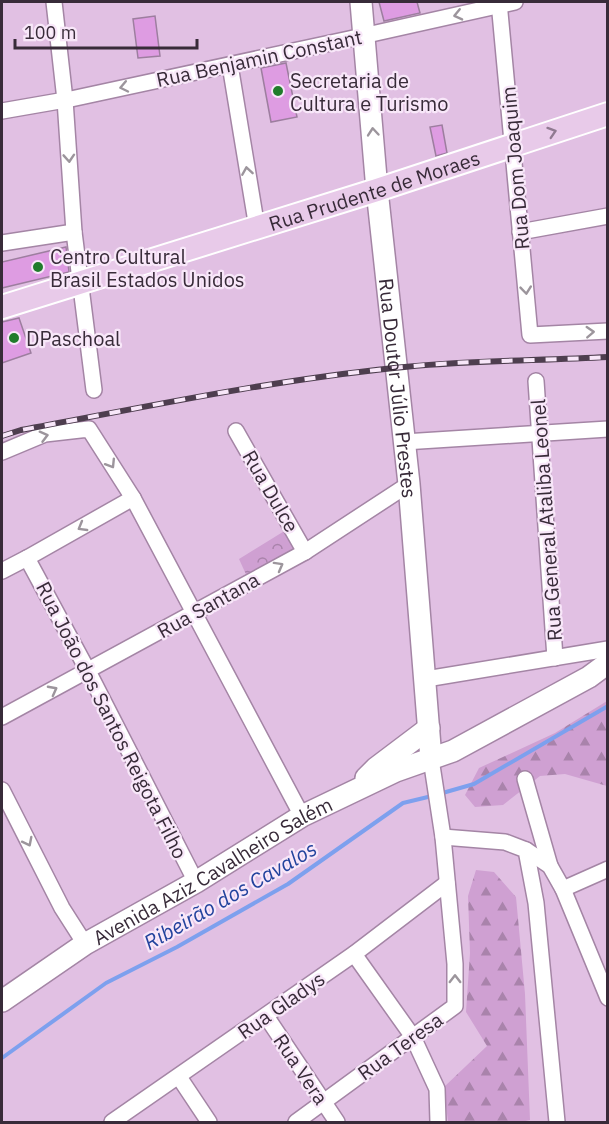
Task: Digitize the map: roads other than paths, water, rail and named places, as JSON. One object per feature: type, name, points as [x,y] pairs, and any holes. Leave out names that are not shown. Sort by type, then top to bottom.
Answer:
[{"type":"main road","name":"Rua Doutor Júlio Prestes","points":[[360,2],[377,190],[409,484],[432,768]]},
{"type":"main road","name":"Rua Prudente de Moraes","points":[[2,307],[377,190],[608,114]]},
{"type":"main road","name":"Avenida Aziz Cavalheiro Salém","points":[[2,1001],[84,944],[196,882],[302,816],[408,766],[432,768],[453,751],[589,677],[608,663]]},
{"type":"main road","points":[[354,791],[376,768],[429,728]]},
{"type":"street","points":[[54,2],[65,100],[79,282],[94,390]]},
{"type":"street","name":"Rua Benjamin Constant","points":[[2,111],[230,65],[364,36],[499,3],[515,2]]},
{"type":"street","name":"Rua Dom Joaquim","points":[[499,3],[530,335],[608,332]]},
{"type":"street","points":[[230,65],[257,228]]},
{"type":"street","points":[[520,232],[608,216]]},
{"type":"street","points":[[2,243],[74,232]]},
{"type":"street","name":"Rua General Ataliba Leonel","points":[[536,381],[555,658]]},
{"type":"street","points":[[2,452],[45,434],[89,429],[133,498],[302,816]]},
{"type":"street","points":[[404,442],[608,429]]},
{"type":"street","name":"Rua Dulce","points":[[236,431],[305,552]]},
{"type":"street","name":"Rua Santana","points":[[2,717],[305,552],[409,484]]},
{"type":"street","points":[[2,570],[133,498]]},
{"type":"street","name":"Rua João dos Santos Reigota Filho","points":[[27,558],[88,671],[196,882]]},
{"type":"street","points":[[426,679],[608,649]]},
{"type":"street","name":"Rua Teresa","points":[[296,1122],[455,1006],[455,964],[443,837],[432,768]]},
{"type":"street","points":[[525,779],[550,866],[608,998]]},
{"type":"street","points":[[2,790],[62,908],[84,944]]},
{"type":"street","points":[[443,837],[504,842],[526,850],[550,866]]},
{"type":"street","points":[[526,850],[536,903],[557,1122]]},
{"type":"street","points":[[562,889],[608,869]]},
{"type":"street","name":"Rua Gladys","points":[[112,1122],[354,954],[447,883]]},
{"type":"street","points":[[354,954],[412,1037],[437,1089],[438,1122]]},
{"type":"street","name":"Rua Vera","points":[[266,1016],[337,1122]]},
{"type":"street","points":[[179,1077],[208,1122]]},
{"type":"waterway","name":"Ribeirão dos Cavalos","points":[[439,794],[474,784],[608,706]]},
{"type":"waterway","name":"Ribeirão dos Cavalos","points":[[2,1058],[106,983],[177,947],[288,884],[403,803],[432,796]]},
{"type":"railway","points":[[2,436],[21,430],[207,395],[347,373],[447,363],[608,357]]},
{"type":"place","name":"Secretaria de Cultura e Turismo","points":[[278,91]]},
{"type":"place","name":"Centro Cultural Brasil Estados Unidos","points":[[38,267]]},
{"type":"place","name":"DPaschoal","points":[[14,338]]}]
